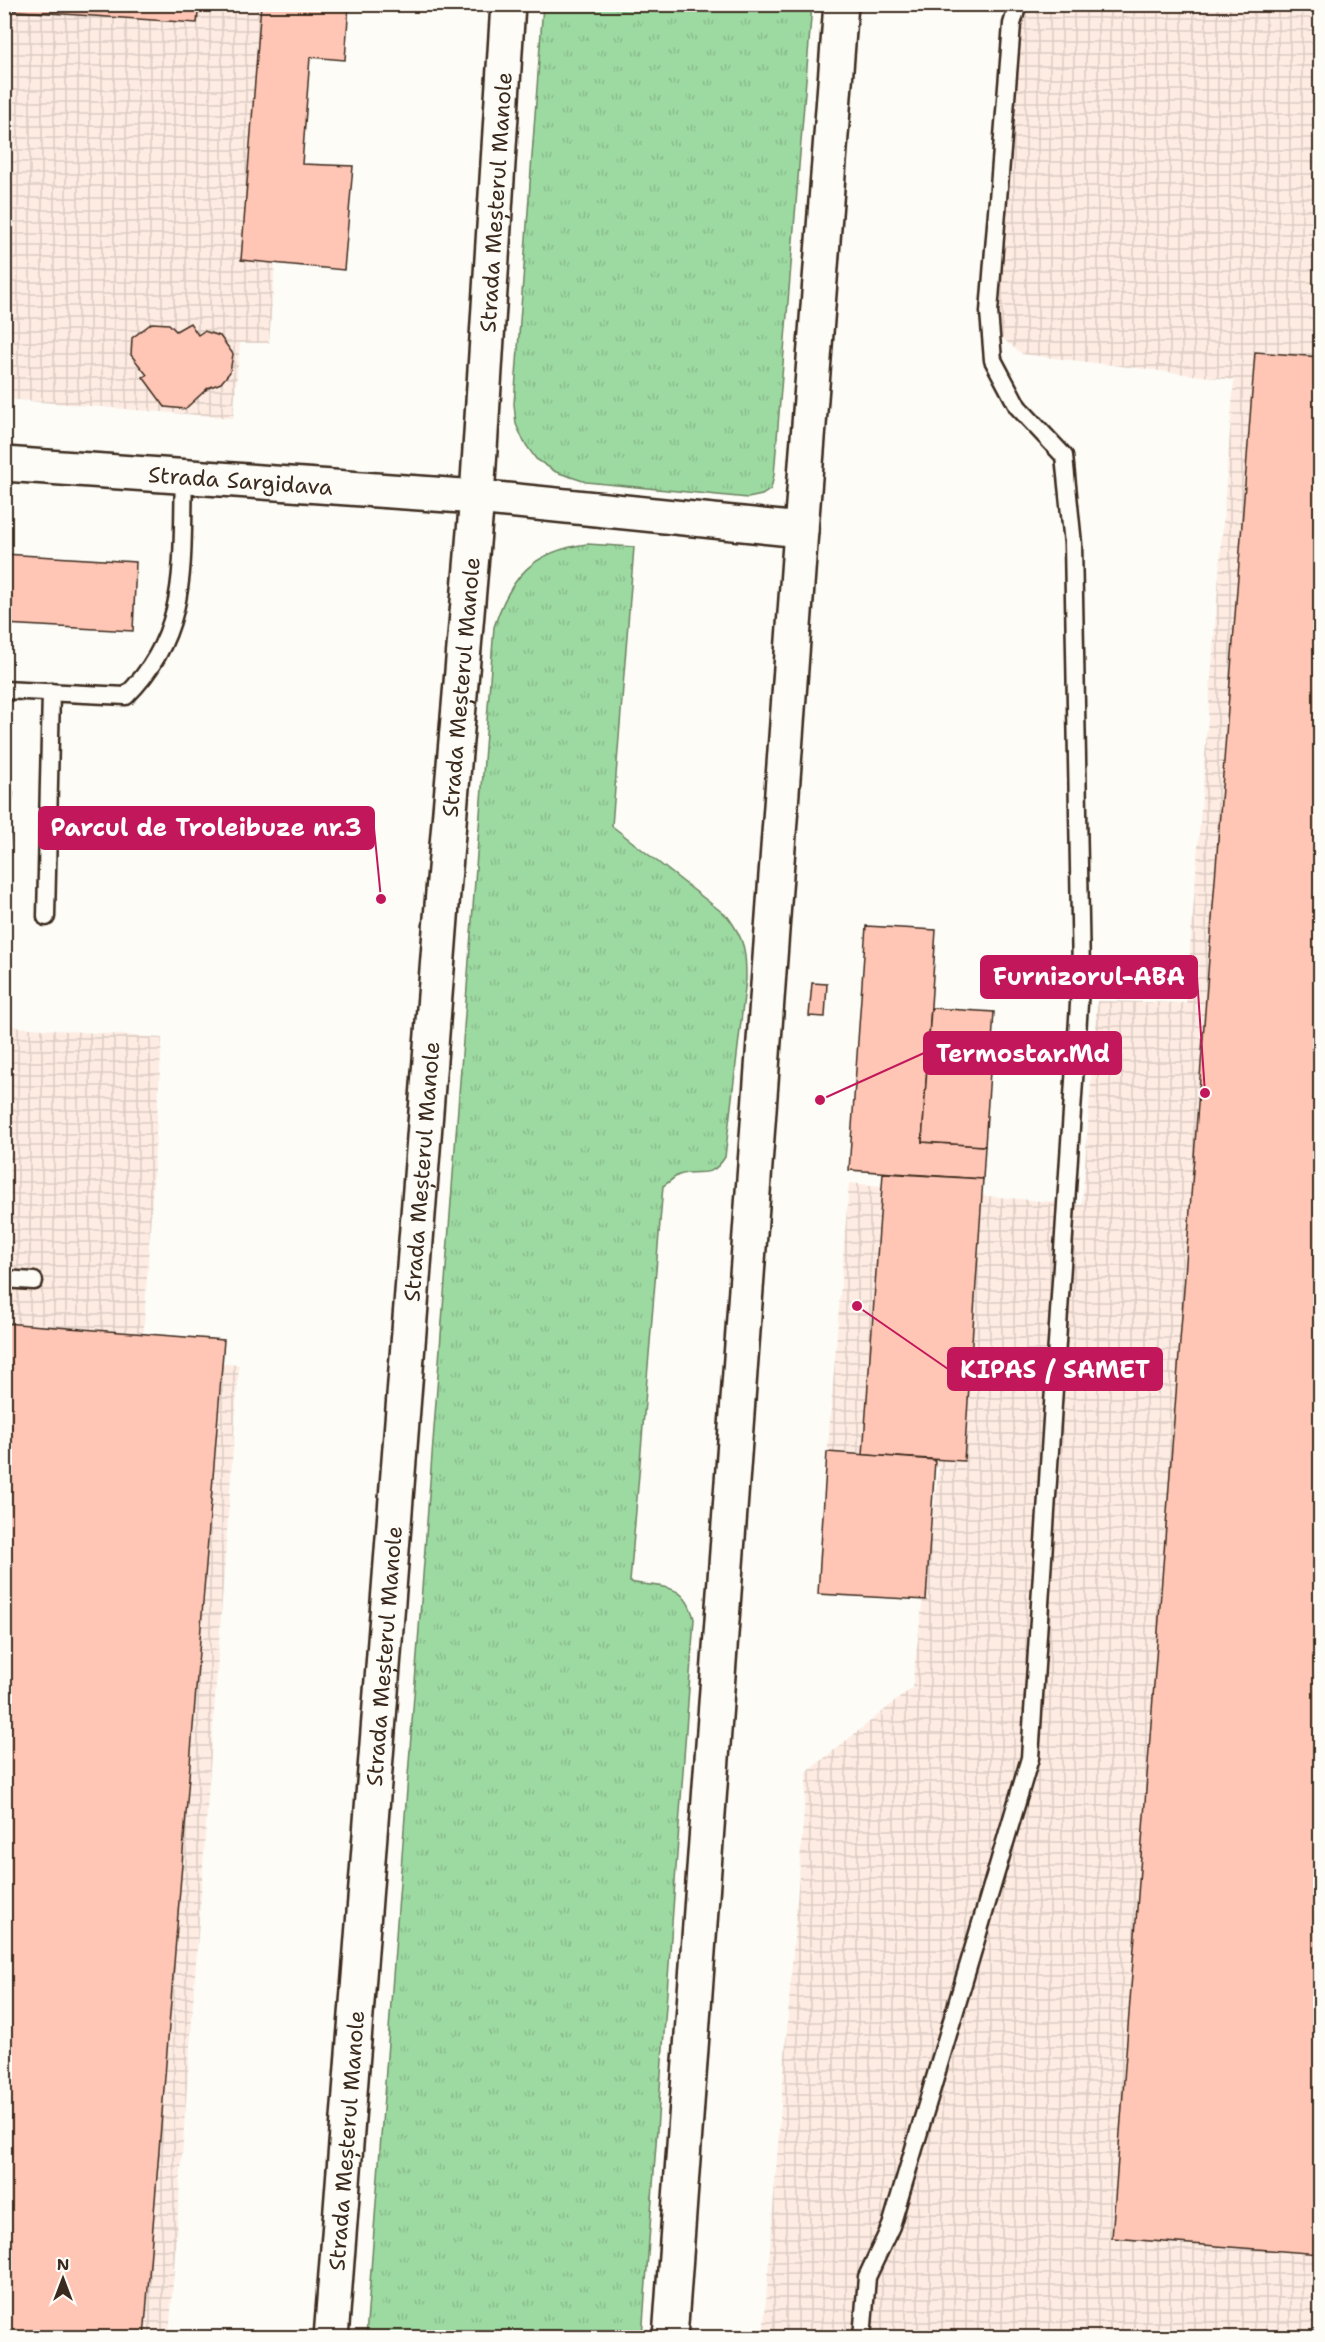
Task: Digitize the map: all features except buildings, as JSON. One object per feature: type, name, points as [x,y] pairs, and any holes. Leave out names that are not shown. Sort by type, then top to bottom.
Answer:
[{"type":"main road","name":"Strada Meșterul Manole","points":[[330,2337],[443,892],[477,497],[508,4]]},
{"type":"main road","points":[[670,2337],[841,4]]},
{"type":"main road","name":"Strada Sargidava","points":[[4,464],[477,497],[801,530]]},
{"type":"lane","points":[[862,2337],[867,2277],[891,2226],[1030,1758],[1081,973],[1073,544],[1064,456],[1018,407],[993,360],[989,312],[1012,24],[1018,4]]},
{"type":"lane","points":[[4,690],[126,696],[145,677],[170,630],[178,606],[181,581],[184,477]]},
{"type":"lane","points":[[46,917],[51,692]]},
{"type":"lane","points":[[4,1279],[34,1281]]},
{"type":"shaded area","points":[[4,5],[349,5],[345,60],[310,58],[302,164],[353,166],[344,270],[275,263],[269,343],[240,343],[233,418],[5,399]]},
{"type":"shaded area","points":[[1009,5],[1320,5],[1320,2337],[763,2338],[807,1772],[912,1688],[939,1467],[827,1459],[849,1183],[1082,1205],[1097,1001],[1186,1003],[1234,380],[1022,354],[984,324]]},
{"type":"shaded area","points":[[4,1026],[162,1038],[142,1357],[239,1365],[169,2337],[5,2337]]},
{"type":"green space","points":[[543,5],[812,5],[774,475],[771,489],[762,495],[748,498],[586,482],[556,472],[536,459],[524,442],[516,424],[514,404]]},
{"type":"green space","points":[[587,544],[634,547],[612,826],[728,917],[741,940],[746,970],[725,1157],[714,1169],[679,1175],[663,1186],[630,1582],[661,1586],[678,1592],[690,1606],[694,1619],[642,2337],[366,2337],[494,627],[508,594],[526,569],[552,553]]},
{"type":"place","name":"Parcul de Troleibuze nr.3","points":[[381,899]]},
{"type":"place","name":"Furnizorul-ABA","points":[[1205,1093]]},
{"type":"place","name":"Termostar.Md","points":[[820,1100]]},
{"type":"place","name":"KIPAS / SAMET","points":[[857,1306]]}]
